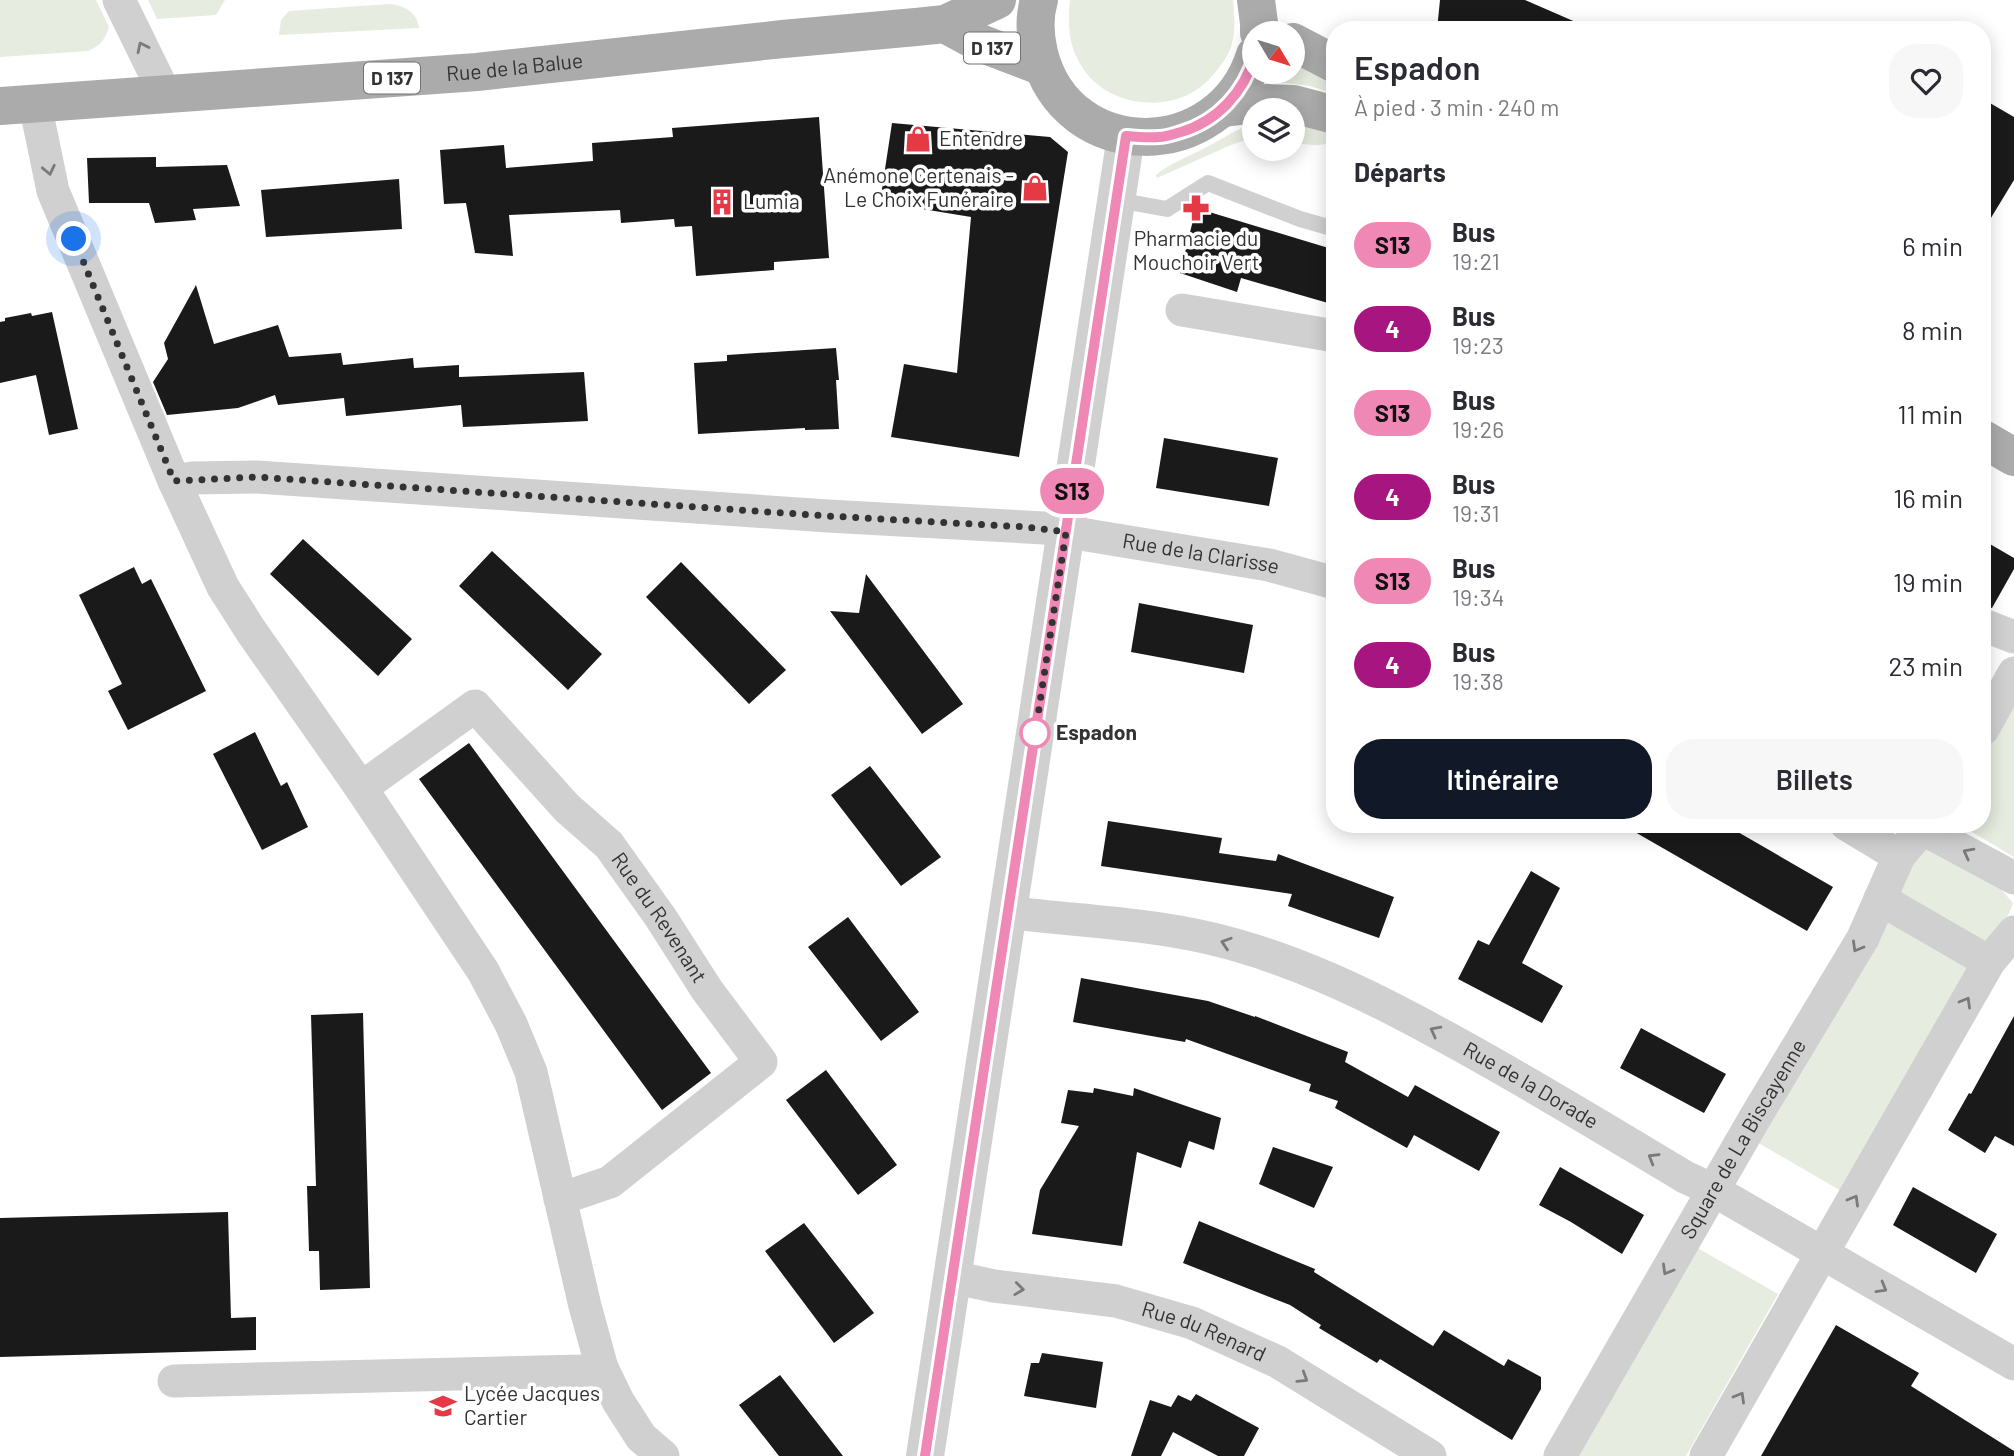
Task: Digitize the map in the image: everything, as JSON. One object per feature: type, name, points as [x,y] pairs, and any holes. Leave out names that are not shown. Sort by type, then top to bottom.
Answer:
[{"type":"main road","name":"Rue de la Balue","points":[[18,105],[477,72],[944,23],[997,0]]},
{"type":"main road","points":[[1039,0],[1036,38],[1043,67],[1056,92],[1075,112],[1099,128],[1126,136],[1161,137],[1194,128],[1224,108],[1242,84]]},
{"type":"main road","name":"D 137","points":[[944,23],[980,43],[1043,67]]},
{"type":"main road","points":[[1306,49],[1326,59]]},
{"type":"main road","points":[[1224,108],[1266,103],[1293,104],[1326,113]]},
{"type":"main road","points":[[1991,444],[2014,457]]},
{"type":"street","points":[[118,0],[165,94]]},
{"type":"street","points":[[18,105],[174,481],[223,587],[483,971],[511,1024],[531,1072],[602,1368],[618,1401],[641,1437],[663,1456]]},
{"type":"street","points":[[925,1456],[1126,136]]},
{"type":"street","points":[[1182,310],[1326,334]]},
{"type":"street","name":"Rue de la Clarisse","points":[[174,481],[257,477],[1026,527],[1269,565],[1326,581]]},
{"type":"street","points":[[1991,628],[2014,637]]},
{"type":"street","points":[[1991,715],[2014,673]]},
{"type":"street","name":"Rue du Revenant","points":[[361,788],[475,706],[567,808],[608,845],[661,918],[707,990],[761,1062],[610,1182],[560,1199]]},
{"type":"street","points":[[1861,833],[1899,856]]},
{"type":"street","name":"Square de La Biscayenne","points":[[1560,1456],[1713,1190],[1863,938],[1899,856],[1918,833]]},
{"type":"street","points":[[1936,833],[2014,878]]},
{"type":"street","points":[[1880,899],[1989,962]]},
{"type":"street","name":"Rue de la Dorade","points":[[1008,912],[1138,926],[1213,939],[1297,965],[1385,1004],[1486,1059],[1685,1177],[1713,1190],[2014,1364]]},
{"type":"street","points":[[1706,1456],[1989,962],[2014,932]]},
{"type":"street","name":"Rue du Renard","points":[[952,1277],[994,1286],[1116,1301],[1192,1323],[1278,1362],[1430,1456]]},
{"type":"street","points":[[174,1381],[581,1371],[602,1368]]},
{"type":"lane","points":[[1117,200],[1167,209],[1208,183],[1326,226]]},
{"type":"shaded area","points":[[0,0],[96,0],[109,27],[102,42],[88,51],[0,57]]},
{"type":"shaded area","points":[[148,0],[225,0],[216,15],[157,19]]},
{"type":"shaded area","points":[[1070,0],[1233,0],[1232,43],[1213,75],[1198,89],[1180,98],[1141,102],[1121,98],[1103,89],[1088,75],[1077,58],[1069,30]]},
{"type":"shaded area","points":[[390,4],[409,11],[416,18],[419,28],[279,35],[281,20],[289,11]]},
{"type":"shaded area","points":[[1306,66],[1326,78],[1326,91],[1294,84],[1306,84]]},
{"type":"shaded area","points":[[1305,119],[1326,125],[1326,144],[1305,144]]},
{"type":"shaded area","points":[[1242,128],[1242,141],[1157,178],[1156,175],[1167,167]]},
{"type":"shaded area","points":[[2014,702],[2014,857],[1974,833],[1991,833],[1991,742]]},
{"type":"shaded area","points":[[1926,846],[1993,880],[2013,903],[2003,925],[1988,943],[1900,895],[1900,879]]},
{"type":"shaded area","points":[[1886,920],[1973,971],[1843,1192],[1755,1141]]},
{"type":"shaded area","points":[[1694,1246],[1778,1294],[1686,1456],[1573,1456]]},
{"type":"building","points":[[1440,0],[1525,0],[1573,21],[1438,21]]},
{"type":"building","points":[[1991,104],[2014,117],[2014,180],[1991,218]]},
{"type":"building","name":"Lumia","points":[[819,117],[829,258],[774,262],[774,270],[696,276],[692,226],[675,227],[674,219],[621,223],[620,210],[509,215],[513,256],[475,253],[466,203],[444,204],[440,150],[504,145],[506,168],[593,161],[592,143],[673,137],[672,128]]},
{"type":"building","points":[[892,123],[1050,137],[1068,152],[1019,457],[891,437],[904,364],[957,373],[971,217],[880,202]]},
{"type":"building","points":[[156,157],[156,167],[227,165],[240,206],[193,209],[196,220],[155,223],[149,203],[89,203],[87,158]]},
{"type":"building","points":[[399,179],[402,229],[266,237],[261,190]]},
{"type":"building","points":[[1196,208],[1326,247],[1326,302],[1241,278],[1237,292],[1180,273]]},
{"type":"building","points":[[196,285],[214,344],[278,325],[289,357],[341,353],[343,365],[413,358],[414,368],[459,365],[459,377],[584,372],[588,421],[463,427],[461,405],[346,416],[344,398],[278,405],[275,395],[238,408],[167,415],[153,382],[168,359],[164,343]]},
{"type":"building","points":[[52,312],[78,429],[49,435],[36,375],[0,383],[0,322],[5,321],[5,318],[31,313],[32,316]]},
{"type":"building","points":[[836,348],[839,429],[805,428],[698,434],[694,363],[727,361],[727,355]]},
{"type":"building","points":[[1164,438],[1278,458],[1269,506],[1156,488]]},
{"type":"building","points":[[303,539],[412,639],[378,676],[270,574]]},
{"type":"building","points":[[1991,545],[2014,558],[2014,569],[1992,608]]},
{"type":"building","points":[[492,551],[602,654],[568,690],[459,586]]},
{"type":"building","points":[[681,562],[786,670],[749,704],[646,597]]},
{"type":"building","points":[[134,567],[142,584],[151,579],[206,691],[128,730],[108,691],[122,684],[79,595]]},
{"type":"building","points":[[866,574],[963,704],[922,734],[830,611],[859,613]]},
{"type":"building","points":[[1139,603],[1253,625],[1244,673],[1131,652]]},
{"type":"building","points":[[255,732],[281,786],[287,782],[308,827],[262,850],[213,754]]},
{"type":"building","points":[[469,743],[711,1073],[662,1110],[419,779]]},
{"type":"building","points":[[870,766],[941,857],[901,886],[831,795]]},
{"type":"building","points":[[1108,821],[1222,838],[1219,853],[1276,861],[1278,854],[1394,897],[1379,938],[1288,906],[1292,894],[1101,866]]},
{"type":"building","points":[[1637,833],[1740,833],[1833,887],[1807,931]]},
{"type":"building","points":[[1531,871],[1560,888],[1522,963],[1563,986],[1542,1023],[1458,979],[1478,940],[1489,945]]},
{"type":"building","points":[[848,917],[919,1012],[881,1041],[808,947]]},
{"type":"building","points":[[1081,978],[1208,1001],[1255,1016],[1348,1052],[1345,1062],[1408,1097],[1415,1085],[1500,1132],[1479,1171],[1414,1135],[1407,1148],[1335,1108],[1338,1101],[1309,1091],[1311,1084],[1186,1039],[1185,1042],[1073,1022]]},
{"type":"building","points":[[363,1013],[370,1288],[320,1290],[319,1251],[309,1251],[307,1186],[316,1186],[311,1015]]},
{"type":"building","points":[[2014,1016],[2014,1146],[1995,1136],[1985,1153],[1948,1130]]},
{"type":"building","points":[[1641,1028],[1726,1074],[1704,1113],[1620,1068]]},
{"type":"building","points":[[826,1070],[897,1165],[858,1195],[786,1100]]},
{"type":"building","points":[[1094,1088],[1133,1096],[1134,1088],[1221,1118],[1214,1150],[1189,1141],[1181,1168],[1137,1152],[1122,1246],[1032,1234],[1040,1190],[1079,1126],[1061,1123],[1068,1090],[1093,1093]]},
{"type":"building","points":[[1273,1147],[1333,1167],[1314,1208],[1259,1184]]},
{"type":"building","points":[[1560,1167],[1644,1215],[1622,1254],[1539,1205]]},
{"type":"building","points":[[1913,1187],[1997,1234],[1976,1273],[1893,1225]]},
{"type":"building","points":[[228,1212],[231,1318],[256,1317],[256,1350],[0,1357],[0,1218]]},
{"type":"building","points":[[1199,1221],[1315,1269],[1314,1272],[1433,1346],[1444,1330],[1504,1366],[1508,1359],[1541,1377],[1541,1389],[1512,1440],[1380,1359],[1377,1363],[1319,1328],[1321,1325],[1290,1305],[1183,1263]]},
{"type":"building","points":[[804,1223],[874,1313],[834,1343],[765,1251]]},
{"type":"building","points":[[1836,1325],[1919,1373],[1911,1386],[2014,1451],[2014,1456],[1761,1456]]},
{"type":"building","points":[[1042,1353],[1103,1362],[1096,1408],[1024,1396],[1031,1363],[1039,1363]]},
{"type":"building","points":[[780,1375],[843,1456],[779,1456],[739,1405]]},
{"type":"building","points":[[1196,1394],[1259,1428],[1244,1456],[1218,1456],[1173,1432],[1161,1456],[1131,1456],[1150,1400],[1171,1407],[1178,1395],[1191,1401]]},
{"type":"bus line","name":"S13","points":[[925,1456],[1126,136],[1161,137],[1194,128],[1224,108],[1242,84]]},
{"type":"place","name":"Entendre","points":[[918,139]]},
{"type":"place","name":"Anémone Certenais - Le Choix Funéraire","points":[[1035,188]]},
{"type":"place","name":"Lumia","points":[[722,202]]},
{"type":"place","name":"Pharmacie du Mouchoir Vert","points":[[1196,208]]},
{"type":"place","name":"Espadon","points":[[1035,733]]},
{"type":"place","name":"Lycée Jacques Cartier","points":[[443,1406]]},
{"type":"route","points":[[74,239],[174,481],[192,478],[257,477],[1044,528],[1066,532],[1034,741],[1035,733]]}]
